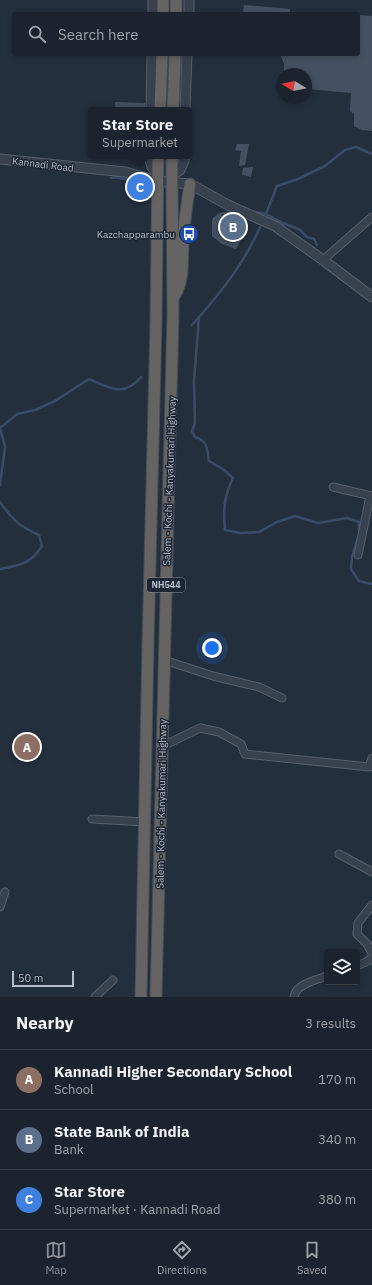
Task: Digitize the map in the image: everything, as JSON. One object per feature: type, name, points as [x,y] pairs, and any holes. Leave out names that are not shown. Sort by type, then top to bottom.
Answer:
[{"type":"highway","points":[[163,0],[163,12]]},
{"type":"highway","points":[[176,0],[176,12]]},
{"type":"highway","points":[[160,107],[162,56]]},
{"type":"highway","points":[[173,107],[175,56]]},
{"type":"highway","name":"Salem - Kochi - Kanyakumari Highway","points":[[141,997],[147,651],[156,324],[158,159]]},
{"type":"highway","name":"Salem - Kochi - Kanyakumari Highway","points":[[156,997],[173,299],[172,159]]},
{"type":"highway","points":[[173,299],[180,288],[185,218],[190,184]]},
{"type":"street","points":[[153,0],[153,12]]},
{"type":"street","points":[[189,0],[189,12]]},
{"type":"street","points":[[151,107],[152,56]]},
{"type":"street","points":[[185,107],[187,56]]},
{"type":"street","name":"Kannadi Road","points":[[0,159],[125,172],[157,178],[172,178],[190,184]]},
{"type":"street","points":[[150,159],[157,178]]},
{"type":"street","points":[[172,178],[180,170],[184,159]]},
{"type":"street","points":[[190,184],[275,226],[372,297]]},
{"type":"street","points":[[323,260],[372,217]]},
{"type":"street","points":[[333,487],[371,496],[358,555]]},
{"type":"street","points":[[164,660],[213,676],[259,687],[282,698]]},
{"type":"street","points":[[163,746],[200,728],[219,732],[241,744],[245,754],[369,767],[372,758]]},
{"type":"street","points":[[92,819],[145,822]]},
{"type":"street","points":[[339,854],[372,872]]},
{"type":"street","points":[[0,907],[5,892]]},
{"type":"street","points":[[372,905],[358,923],[357,934],[367,944],[372,953]]},
{"type":"street","points":[[360,965],[368,961],[372,957]]},
{"type":"street","points":[[294,997],[295,993],[304,985],[324,977]]},
{"type":"street","points":[[95,997],[113,980]]},
{"type":"building","points":[[244,5],[290,9],[290,12],[243,12]]},
{"type":"building","points":[[360,15],[372,16],[372,131],[362,130],[354,126],[354,114],[350,111],[351,93],[312,90],[312,68],[284,68],[281,56],[360,56]]},
{"type":"building","points":[[115,102],[145,103],[145,107],[115,107]]},
{"type":"building","points":[[237,144],[249,144],[245,165],[239,166],[241,151],[235,150]]},
{"type":"building","points":[[253,167],[251,177],[242,175],[243,168]]},
{"type":"building","points":[[219,213],[232,213],[244,228],[241,240],[236,249],[222,244],[212,236],[213,218]]},
{"type":"waterway","points":[[266,214],[277,186],[298,179],[325,166],[345,150],[356,147],[372,154]]},
{"type":"waterway","points":[[111,178],[116,177],[154,186]]},
{"type":"waterway","points":[[250,211],[266,214],[300,230],[307,237],[314,239],[317,245]]},
{"type":"waterway","points":[[192,325],[230,279],[254,241],[260,227]]},
{"type":"waterway","points":[[199,317],[194,381],[195,423],[192,431],[195,437],[205,443],[209,461],[224,470],[233,478],[225,503],[225,530],[241,533],[259,532],[277,522],[295,516],[318,523],[347,518],[359,522],[359,535],[352,557],[351,569],[359,581],[372,584]]},
{"type":"waterway","points":[[0,485],[5,447],[0,428],[17,414],[35,410],[55,401],[89,379],[110,388],[123,389],[129,387],[141,377]]},
{"type":"waterway","points":[[0,502],[17,522],[39,535],[42,546],[34,557],[24,563],[0,569]]},
{"type":"place","name":"Star Store","points":[[140,187]]},
{"type":"place","name":"State Bank of India","points":[[233,227]]},
{"type":"place","name":"Kazchapparambu","points":[[189,234]]},
{"type":"place","name":"Kannadi Higher Secondary School","points":[[27,747]]}]
